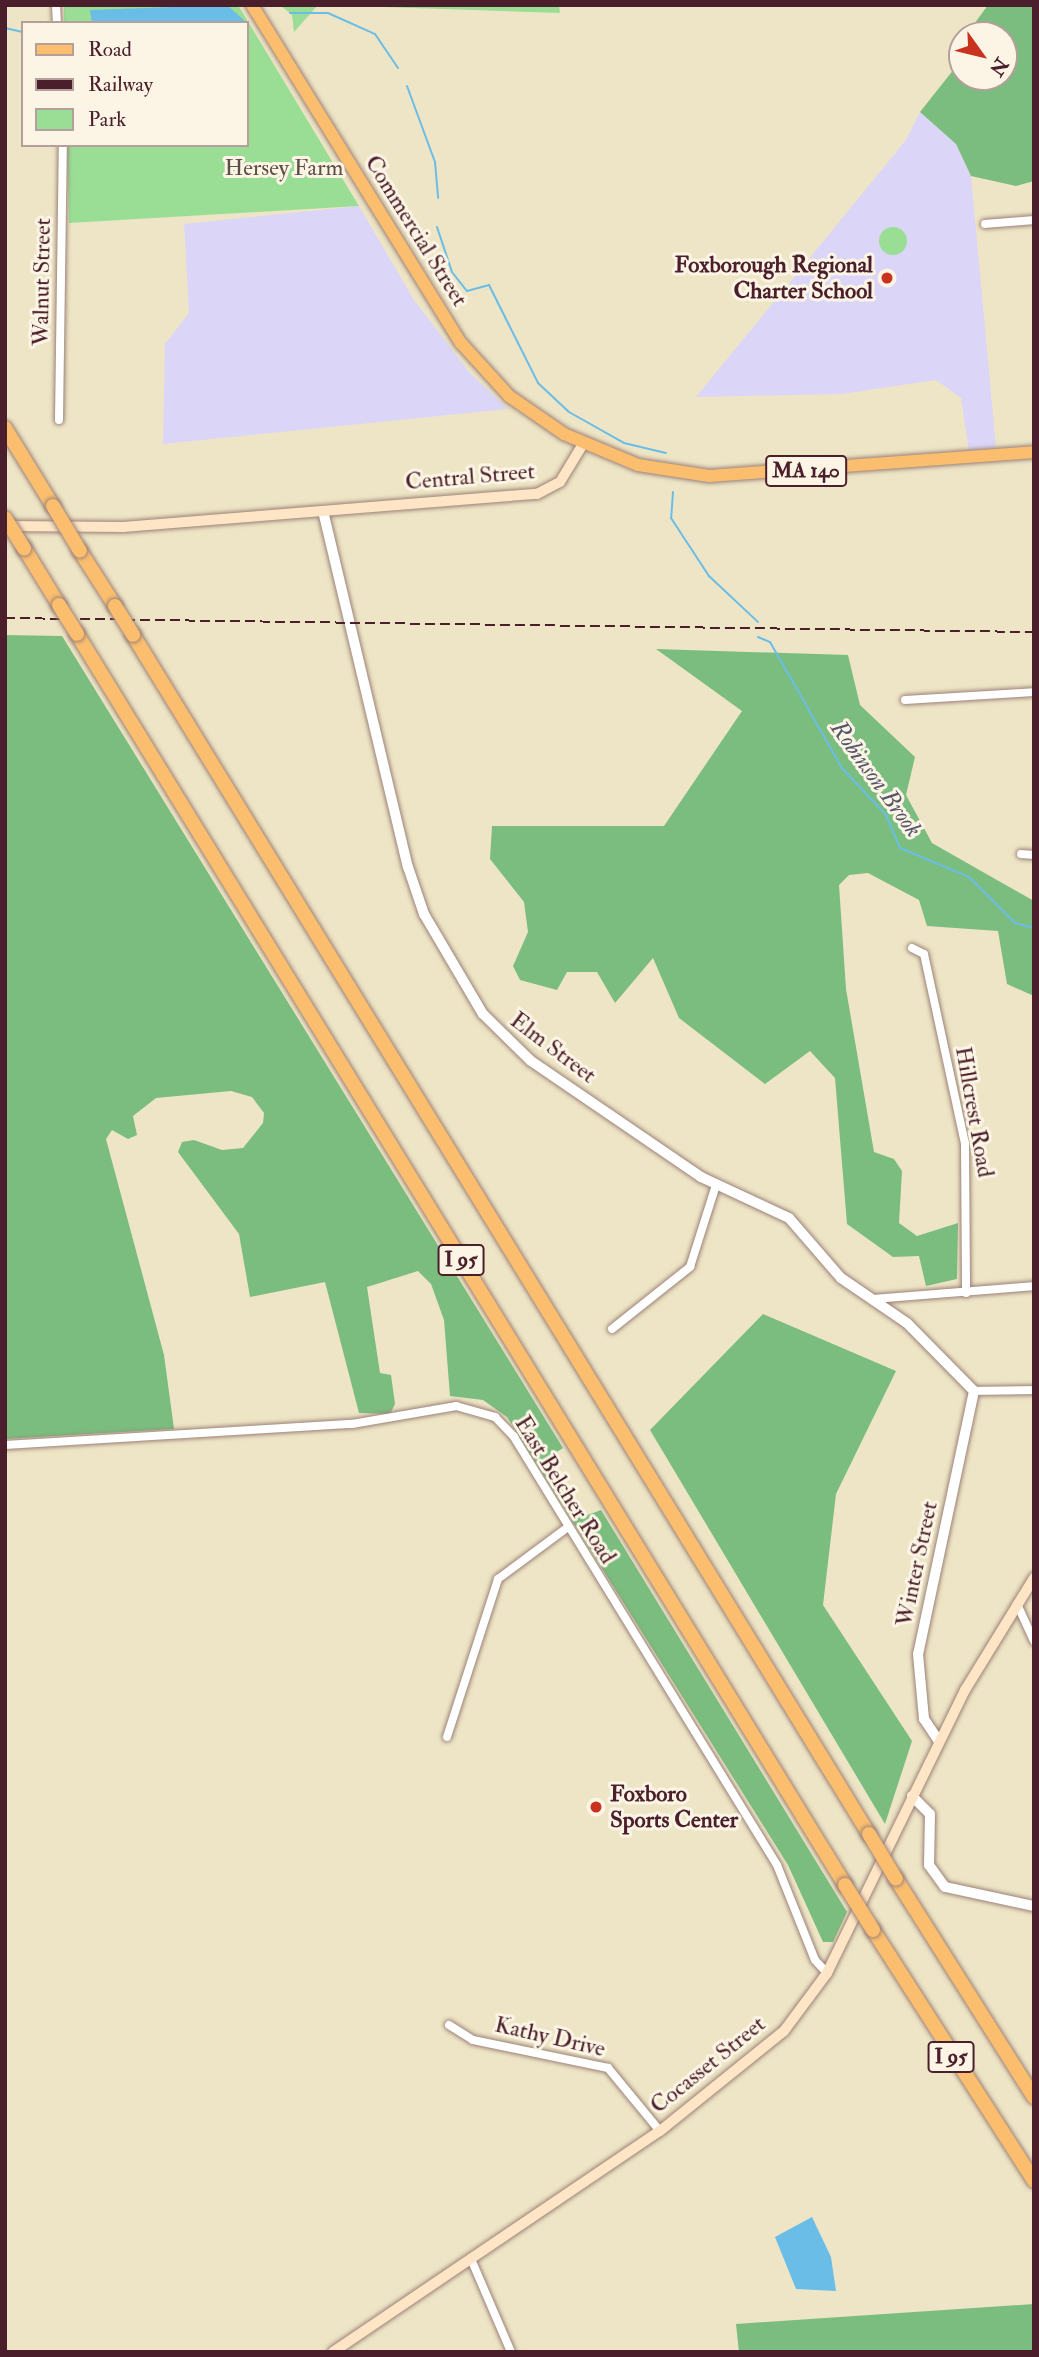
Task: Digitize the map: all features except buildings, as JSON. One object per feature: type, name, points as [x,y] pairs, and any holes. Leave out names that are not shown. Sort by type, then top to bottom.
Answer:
[{"type":"highway","name":"I 95","points":[[5,428],[869,1834],[1034,2097]]},
{"type":"highway","name":"I 95","points":[[5,518],[845,1885],[1034,2181]]},
{"type":"main road","name":"Commercial Street","points":[[252,5],[468,352],[515,401],[583,444]]},
{"type":"main road","name":"MA 140","points":[[583,444],[643,466],[715,476],[1034,452]]},
{"type":"main road","name":"Central Street","points":[[5,526],[123,527],[544,492],[563,480],[583,444]]},
{"type":"main road","name":"Cocasset Street","points":[[333,2352],[660,2131],[757,2058],[827,1973],[939,1741],[1034,1578]]},
{"type":"street","name":"Walnut Street","points":[[59,420],[63,147]]},
{"type":"street","points":[[985,224],[1033,220],[1034,229]]},
{"type":"street","name":"Elm Street","points":[[323,511],[408,867],[424,914],[465,985],[498,1032],[531,1061],[716,1185],[789,1218],[841,1278],[874,1299],[974,1391]]},
{"type":"street","points":[[905,700],[1034,692]]},
{"type":"street","points":[[1021,853],[1034,855]]},
{"type":"street","name":"Hillcrest Road","points":[[912,948],[924,954],[965,1143],[967,1293]]},
{"type":"street","points":[[612,1329],[690,1267],[716,1185]]},
{"type":"street","points":[[874,1299],[1034,1286]]},
{"type":"street","points":[[974,1391],[1034,1390]]},
{"type":"street","name":"Winter Street","points":[[939,1741],[924,1719],[919,1654],[974,1391]]},
{"type":"street","name":"East Belcher Road","points":[[5,1445],[352,1424],[466,1406],[508,1429],[787,1882],[816,1960],[827,1973]]},
{"type":"street","points":[[447,1738],[498,1580],[568,1527]]},
{"type":"street","points":[[1017,1604],[1034,1641]]},
{"type":"street","points":[[912,1796],[930,1814],[929,1864],[945,1887],[1034,1906]]},
{"type":"street","name":"Kathy Drive","points":[[449,2025],[473,2040],[608,2068],[660,2131]]},
{"type":"street","points":[[471,2259],[511,2352]]},
{"type":"shaded area","name":"Foxborough Regional Charter School","points":[[920,112],[956,144],[971,176],[996,447],[969,451],[961,398],[936,380],[842,394],[696,397],[906,140]]},
{"type":"shaded area","points":[[359,206],[414,300],[470,373],[508,409],[163,444],[165,344],[189,313],[184,224]]},
{"type":"green space","name":"Hersey Farm","points":[[64,5],[238,5],[248,21],[64,21]]},
{"type":"green space","points":[[280,5],[318,5],[294,32],[292,15]]},
{"type":"green space","points":[[322,5],[559,5],[560,13]]},
{"type":"green space","points":[[988,5],[1034,5],[1034,181],[1016,186],[971,176],[956,144],[920,112],[948,77],[948,91],[1018,91],[1018,21],[976,21]]},
{"type":"green space","name":"Hersey Farm","points":[[248,22],[359,206],[69,223],[67,147],[248,147]]},
{"type":"green space","points":[[893,227],[903,231],[907,241],[903,251],[893,255],[883,251],[879,241],[883,231]]},
{"type":"green space","points":[[5,635],[62,636],[563,1448],[549,1457],[585,1516],[601,1510],[847,1912],[833,1942],[823,1942],[788,1865],[507,1417],[483,1400],[450,1396],[444,1320],[431,1284],[418,1271],[367,1287],[380,1373],[391,1375],[395,1404],[390,1414],[359,1413],[325,1282],[250,1297],[239,1234],[178,1152],[182,1142],[194,1140],[222,1150],[243,1148],[263,1123],[264,1113],[252,1097],[231,1091],[156,1098],[133,1116],[137,1135],[128,1139],[112,1130],[106,1139],[164,1355],[174,1429],[5,1439]]},
{"type":"green space","points":[[656,649],[848,655],[860,705],[915,757],[906,795],[932,843],[1034,901],[1034,996],[1007,984],[998,931],[927,926],[919,900],[868,873],[849,875],[839,885],[846,989],[874,1152],[894,1159],[902,1171],[899,1223],[917,1236],[958,1223],[957,1279],[926,1286],[919,1256],[893,1257],[847,1224],[835,1078],[810,1051],[765,1084],[679,1018],[653,958],[615,1003],[597,972],[567,972],[557,990],[520,980],[513,966],[528,932],[524,902],[490,859],[492,826],[664,826],[742,711]]},
{"type":"green space","points":[[763,1314],[896,1371],[836,1494],[823,1605],[912,1741],[885,1824],[650,1430]]},
{"type":"green space","points":[[1034,2304],[1034,2352],[739,2352],[736,2324]]},
{"type":"water","points":[[227,5],[245,21],[92,21],[90,10]]},
{"type":"water","points":[[812,2217],[831,2257],[836,2291],[796,2289],[775,2237]]},
{"type":"waterway","name":"Robinson Brook","points":[[290,13],[328,13],[375,34],[398,68]]},
{"type":"waterway","name":"Robinson Brook","points":[[5,28],[21,32]]},
{"type":"waterway","name":"Robinson Brook","points":[[407,86],[435,162],[438,198]]},
{"type":"waterway","name":"Robinson Brook","points":[[437,227],[452,272],[467,291],[489,285],[538,383],[569,412],[624,443],[666,453]]},
{"type":"waterway","name":"Robinson Brook","points":[[673,492],[671,518],[709,576],[758,622]]},
{"type":"waterway","name":"Robinson Brook","points":[[758,637],[770,642],[842,768],[886,815],[900,848],[969,877],[1015,923],[1034,928]]},
{"type":"railway","points":[[5,618],[1034,632]]},
{"type":"place","name":"Foxborough Regional Charter School","points":[[887,278]]},
{"type":"place","name":"Foxboro Sports Center","points":[[596,1807]]}]
